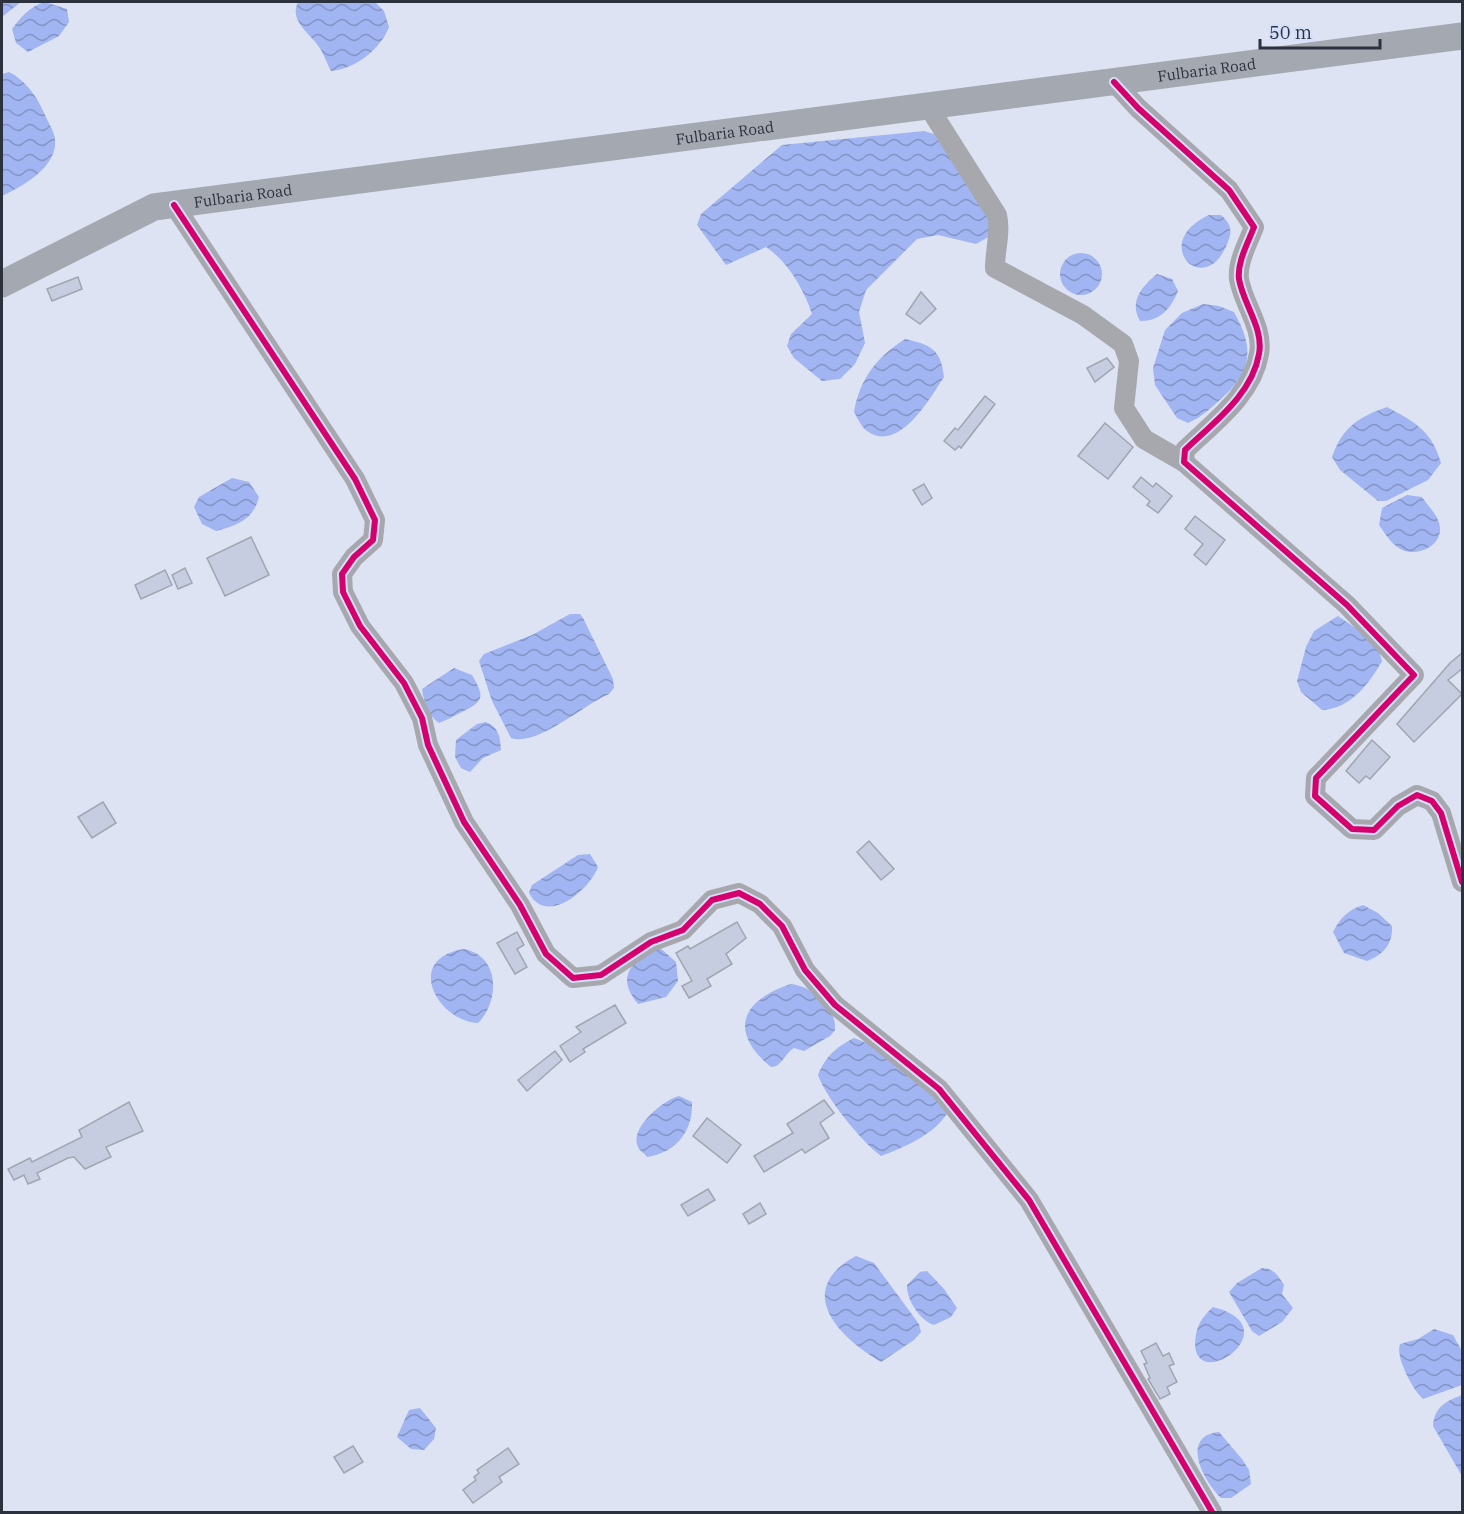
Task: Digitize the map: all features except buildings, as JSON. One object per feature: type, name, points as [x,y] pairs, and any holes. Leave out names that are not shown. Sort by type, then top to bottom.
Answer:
[{"type":"main road","name":"Fulbaria Road","points":[[2,284],[154,207],[1462,36]]},
{"type":"street","points":[[1114,82],[1138,108],[1229,190],[1254,227],[1241,259],[1239,279],[1255,320],[1260,353],[1242,395],[1185,450],[1184,462]]},
{"type":"street","points":[[928,106],[997,215],[1000,228],[996,242],[995,268],[1083,315],[1123,344],[1128,361],[1124,408],[1144,439],[1184,462],[1347,605],[1414,675],[1316,778],[1315,796],[1352,829],[1374,830],[1398,806],[1417,795],[1432,801],[1441,813],[1462,882]]},
{"type":"street","points":[[174,205],[356,479],[375,520],[373,540],[354,557],[342,574],[343,592],[360,626],[404,683],[422,718],[428,745],[464,822],[520,905],[546,954],[573,978],[601,975],[651,942],[683,930],[712,900],[739,893],[760,904],[782,926],[805,970],[835,1005],[939,1089],[1029,1200],[1212,1512]]},
{"type":"water","points":[[2,2],[21,2],[2,17]]},
{"type":"water","points":[[45,2],[67,9],[69,22],[59,36],[28,52],[16,43],[12,29],[30,9]]},
{"type":"water","points":[[298,2],[375,2],[384,11],[389,27],[380,43],[366,57],[349,67],[331,71],[321,50],[296,16]]},
{"type":"water","points":[[9,72],[30,89],[55,139],[51,158],[45,167],[29,181],[2,196],[2,74]]},
{"type":"water","points":[[924,131],[934,134],[993,223],[990,236],[976,244],[938,235],[917,239],[866,290],[859,312],[865,343],[855,364],[840,379],[822,381],[794,358],[787,346],[791,334],[812,314],[788,268],[766,247],[726,265],[697,225],[701,214],[782,145]]},
{"type":"water","points":[[1209,215],[1221,215],[1229,225],[1230,235],[1217,260],[1206,267],[1196,267],[1187,261],[1182,251],[1183,239],[1191,227]]},
{"type":"water","points":[[1081,253],[1096,259],[1102,274],[1096,289],[1081,295],[1066,289],[1060,274],[1066,259]]},
{"type":"water","points":[[1157,274],[1172,279],[1178,291],[1172,303],[1159,316],[1140,321],[1136,307],[1138,295]]},
{"type":"water","points":[[1203,304],[1219,306],[1234,312],[1245,336],[1247,358],[1240,378],[1232,388],[1206,412],[1188,423],[1177,418],[1155,385],[1153,368],[1165,330],[1182,313]]},
{"type":"water","points":[[905,339],[928,346],[933,350],[940,360],[944,377],[931,398],[902,430],[891,435],[879,436],[863,427],[854,412],[857,400],[865,379],[878,361]]},
{"type":"water","points":[[1387,407],[1414,423],[1427,435],[1441,463],[1428,480],[1386,501],[1378,501],[1340,470],[1332,457],[1341,438],[1352,425]]},
{"type":"water","points":[[232,478],[249,482],[259,497],[249,516],[216,531],[202,524],[194,507],[199,497]]},
{"type":"water","points":[[1407,495],[1422,497],[1437,517],[1440,528],[1437,540],[1426,549],[1419,551],[1405,551],[1397,547],[1379,525],[1382,508]]},
{"type":"water","points":[[570,614],[580,614],[583,618],[613,679],[614,688],[609,694],[547,731],[522,739],[511,738],[492,701],[479,661],[484,654],[532,635]]},
{"type":"water","points":[[1338,616],[1376,642],[1382,661],[1358,694],[1332,709],[1322,710],[1301,692],[1297,681],[1306,647],[1314,631]]},
{"type":"water","points":[[454,668],[472,675],[479,689],[480,698],[475,705],[439,723],[427,708],[422,689]]},
{"type":"water","points":[[486,722],[498,733],[501,750],[483,758],[470,772],[461,768],[455,757],[456,740],[477,724]]},
{"type":"water","points":[[590,854],[598,867],[586,886],[577,894],[556,906],[546,906],[536,902],[529,893],[532,885],[578,855]]},
{"type":"water","points":[[1363,905],[1378,913],[1392,926],[1391,938],[1386,948],[1378,956],[1367,961],[1344,953],[1333,932],[1345,915]]},
{"type":"water","points":[[659,947],[676,962],[678,981],[666,997],[638,1004],[631,994],[627,977],[641,958]]},
{"type":"water","points":[[464,949],[476,953],[484,960],[493,980],[490,1003],[478,1023],[464,1020],[451,1012],[440,1002],[433,989],[431,977],[435,965],[445,955]]},
{"type":"water","points":[[791,984],[808,989],[822,999],[832,1013],[835,1030],[830,1036],[804,1051],[794,1048],[778,1065],[771,1067],[757,1054],[749,1042],[745,1030],[746,1018],[751,1008],[761,999]]},
{"type":"water","points":[[854,1038],[894,1059],[948,1112],[927,1133],[881,1156],[845,1118],[828,1095],[818,1075],[824,1062],[832,1053]]},
{"type":"water","points":[[679,1096],[692,1102],[690,1122],[686,1131],[675,1145],[647,1157],[638,1147],[638,1132],[649,1116],[665,1103]]},
{"type":"water","points":[[856,1256],[874,1263],[919,1324],[921,1332],[914,1340],[881,1362],[850,1340],[829,1312],[825,1298],[827,1283],[837,1269]]},
{"type":"water","points":[[1262,1268],[1272,1271],[1280,1278],[1284,1285],[1282,1294],[1293,1308],[1282,1322],[1259,1336],[1252,1331],[1229,1292],[1237,1283]]},
{"type":"water","points":[[927,1271],[944,1289],[957,1308],[951,1317],[934,1325],[919,1314],[911,1303],[907,1291],[907,1285],[920,1272]]},
{"type":"water","points":[[1213,1307],[1235,1316],[1244,1328],[1242,1341],[1234,1352],[1222,1360],[1209,1362],[1199,1357],[1195,1343],[1200,1323]]},
{"type":"water","points":[[1434,1329],[1453,1335],[1462,1351],[1462,1385],[1423,1399],[1406,1373],[1399,1350],[1400,1344],[1418,1339]]},
{"type":"water","points":[[1462,1395],[1462,1476],[1433,1426],[1438,1409]]},
{"type":"water","points":[[420,1408],[436,1428],[434,1439],[424,1450],[411,1449],[397,1437],[409,1410]]},
{"type":"water","points":[[1219,1432],[1249,1470],[1251,1484],[1231,1498],[1221,1498],[1214,1491],[1202,1471],[1199,1460],[1200,1442],[1207,1435]]},
{"type":"cycle path","points":[[1114,82],[1138,108],[1229,190],[1254,227],[1240,266],[1239,279],[1259,335],[1259,354],[1255,369],[1230,407],[1185,450],[1184,462],[1347,605],[1414,675],[1316,778],[1315,796],[1352,829],[1374,830],[1398,806],[1417,795],[1432,801],[1441,813],[1462,882]]},
{"type":"cycle path","points":[[174,205],[355,479],[375,520],[373,540],[354,557],[342,574],[343,592],[360,626],[404,683],[422,718],[428,745],[464,822],[520,905],[546,954],[573,978],[601,975],[651,942],[683,930],[712,900],[739,893],[760,904],[782,926],[805,970],[835,1005],[939,1089],[1029,1200],[1212,1512]]}]
